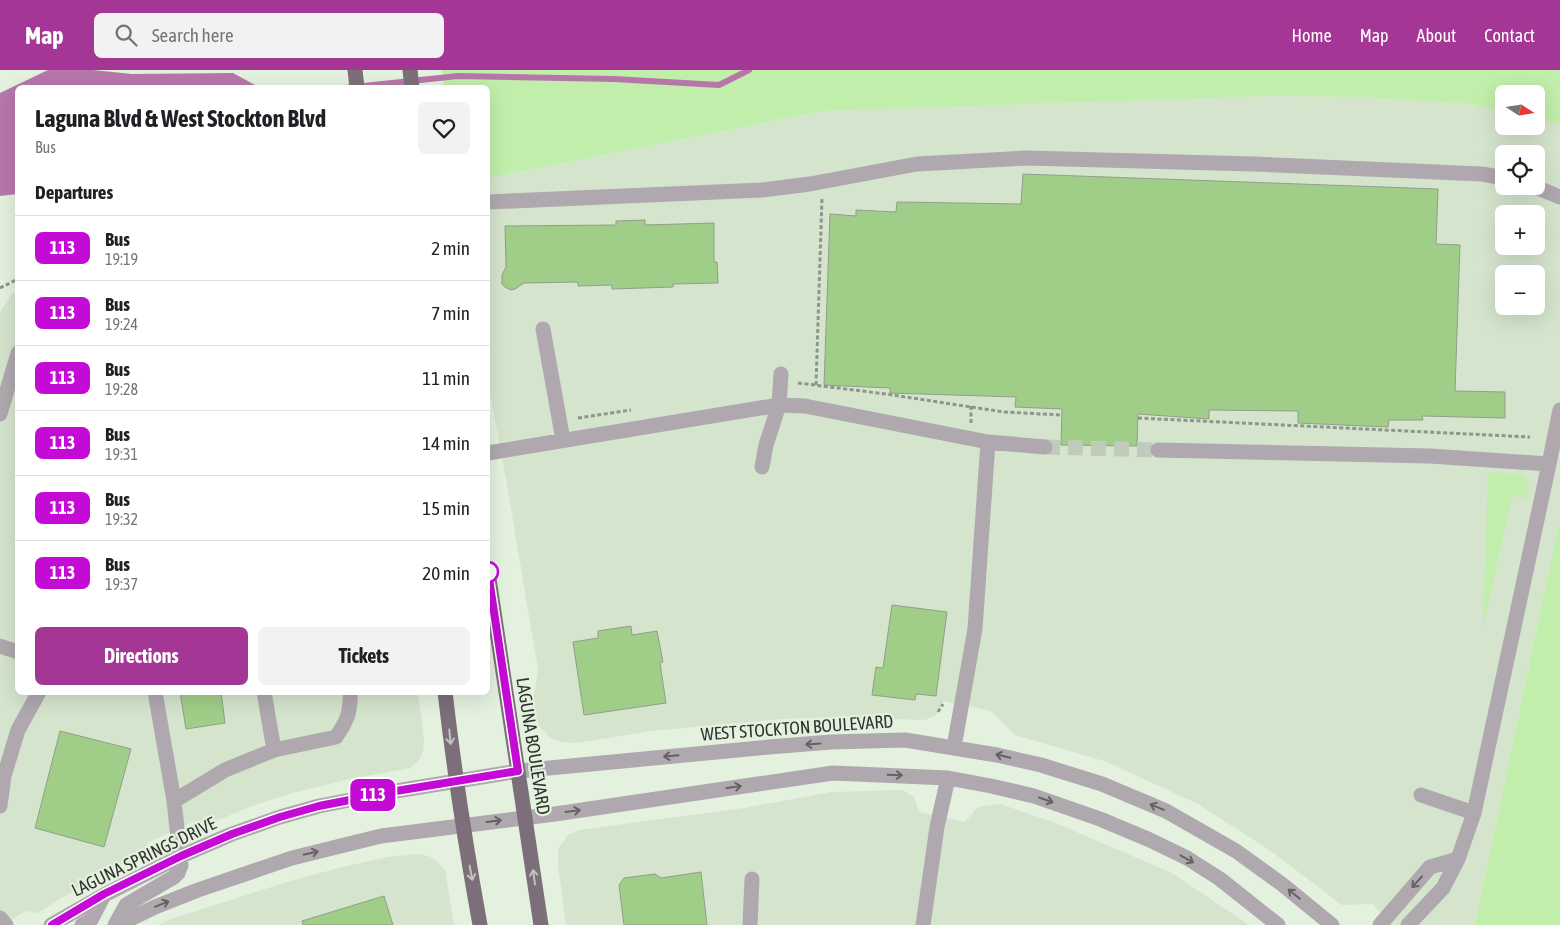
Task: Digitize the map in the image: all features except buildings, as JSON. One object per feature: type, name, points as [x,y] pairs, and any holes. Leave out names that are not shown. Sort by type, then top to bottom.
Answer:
[{"type":"main road","points":[[355,70],[357,85]]},
{"type":"main road","points":[[410,70],[412,85]]},
{"type":"main road","name":"LAGUNA BOULEVARD","points":[[490,585],[540,925]]},
{"type":"main road","points":[[445,695],[456,781],[480,925]]},
{"type":"street","points":[[490,202],[762,190],[810,184],[917,164],[1026,158],[1254,164],[1482,174],[1495,176]]},
{"type":"street","points":[[1545,191],[1560,197]]},
{"type":"street","points":[[543,329],[563,440]]},
{"type":"street","points":[[0,414],[15,363]]},
{"type":"street","points":[[762,467],[766,445],[778,405],[781,374]]},
{"type":"street","points":[[490,453],[760,406],[778,405],[805,406],[988,442],[1045,447]]},
{"type":"street","points":[[1408,925],[1443,888],[1458,859],[1474,813],[1560,410]]},
{"type":"street","points":[[954,747],[975,629],[988,442]]},
{"type":"street","points":[[1158,450],[1430,456],[1549,464]]},
{"type":"street","points":[[0,646],[15,651]]},
{"type":"street","points":[[0,806],[4,776],[18,730],[36,695]]},
{"type":"street","points":[[116,925],[126,905],[174,877],[181,865],[174,801],[156,695]]},
{"type":"street","points":[[265,695],[274,750]]},
{"type":"street","points":[[174,801],[225,770],[274,750],[336,737],[346,722],[351,702],[350,695]]},
{"type":"street","name":"WEST STOCKTON BOULEVARD","points":[[518,771],[831,742],[905,740],[997,754],[1041,765],[1102,784],[1166,811],[1236,851],[1283,885],[1332,925]]},
{"type":"street","name":"LAGUNA SPRINGS DRIVE","points":[[52,925],[104,894],[181,856],[232,834],[280,817],[311,808],[396,791],[518,771]]},
{"type":"street","points":[[116,925],[198,890],[292,858],[381,836],[525,818],[832,773],[948,778],[1034,796],[1100,819],[1150,840],[1186,858],[1220,879],[1278,925]]},
{"type":"street","points":[[923,925],[937,827],[948,778]]},
{"type":"street","points":[[1421,795],[1474,813]]},
{"type":"street","points":[[1380,925],[1430,867],[1458,859]]},
{"type":"street","points":[[750,925],[752,879]]},
{"type":"street","points":[[82,925],[90,920],[104,894]]},
{"type":"street","points":[[0,918],[6,925]]},
{"type":"path","points":[[816,385],[822,197]]},
{"type":"path","points":[[0,288],[15,280]]},
{"type":"path","points":[[797,383],[896,395],[1004,412],[1062,415]]},
{"type":"path","points":[[1138,418],[1530,437]]},
{"type":"shaded area","points":[[48,70],[93,70],[132,74],[233,73],[255,85],[17,85]]},
{"type":"shaded area","points":[[15,86],[15,194],[0,196],[0,93]]},
{"type":"shaded area","points":[[1275,96],[1364,97],[1470,104],[1495,110],[1495,135],[1545,135],[1545,122],[1560,125],[1560,518],[1475,925],[1390,925],[1373,904],[1342,905],[1268,849],[1198,804],[1107,762],[1015,735],[991,711],[944,701],[936,715],[925,720],[842,717],[781,719],[652,731],[576,743],[562,742],[550,738],[539,726],[534,713],[534,695],[538,669],[490,393],[490,178],[822,111]]},
{"type":"shaded area","points":[[15,292],[15,695],[418,695],[424,739],[423,751],[419,760],[410,768],[350,779],[292,793],[249,807],[207,825],[195,821],[149,842],[139,857],[97,877],[37,913],[25,911],[4,925],[0,925],[0,312]]},
{"type":"shaded area","points":[[903,790],[914,797],[919,812],[965,822],[978,807],[1000,804],[1053,822],[1172,873],[1249,925],[566,925],[558,865],[558,849],[568,835],[579,830],[744,808],[831,792]]},
{"type":"shaded area","points":[[418,854],[429,856],[437,861],[445,870],[454,925],[158,925],[168,920],[284,883],[342,867],[388,857]]},
{"type":"green space","points":[[442,70],[1560,70],[1560,125],[1545,122],[1545,85],[1495,85],[1495,110],[1470,104],[1364,97],[1275,96],[822,111],[490,178],[490,85],[444,85]]},
{"type":"green space","points":[[1488,472],[1522,475],[1526,480],[1528,491],[1526,498],[1512,495],[1483,627]]},
{"type":"green space","points":[[1560,518],[1560,925],[1475,925]]},
{"type":"waterway","points":[[373,85],[458,76],[614,79],[719,85],[749,70]]},
{"type":"tunnel","points":[[1045,447],[1158,450]]},
{"type":"bus line","name":"113","points":[[52,925],[104,894],[181,856],[232,834],[280,817],[319,806],[396,791],[518,771],[490,585]]}]
